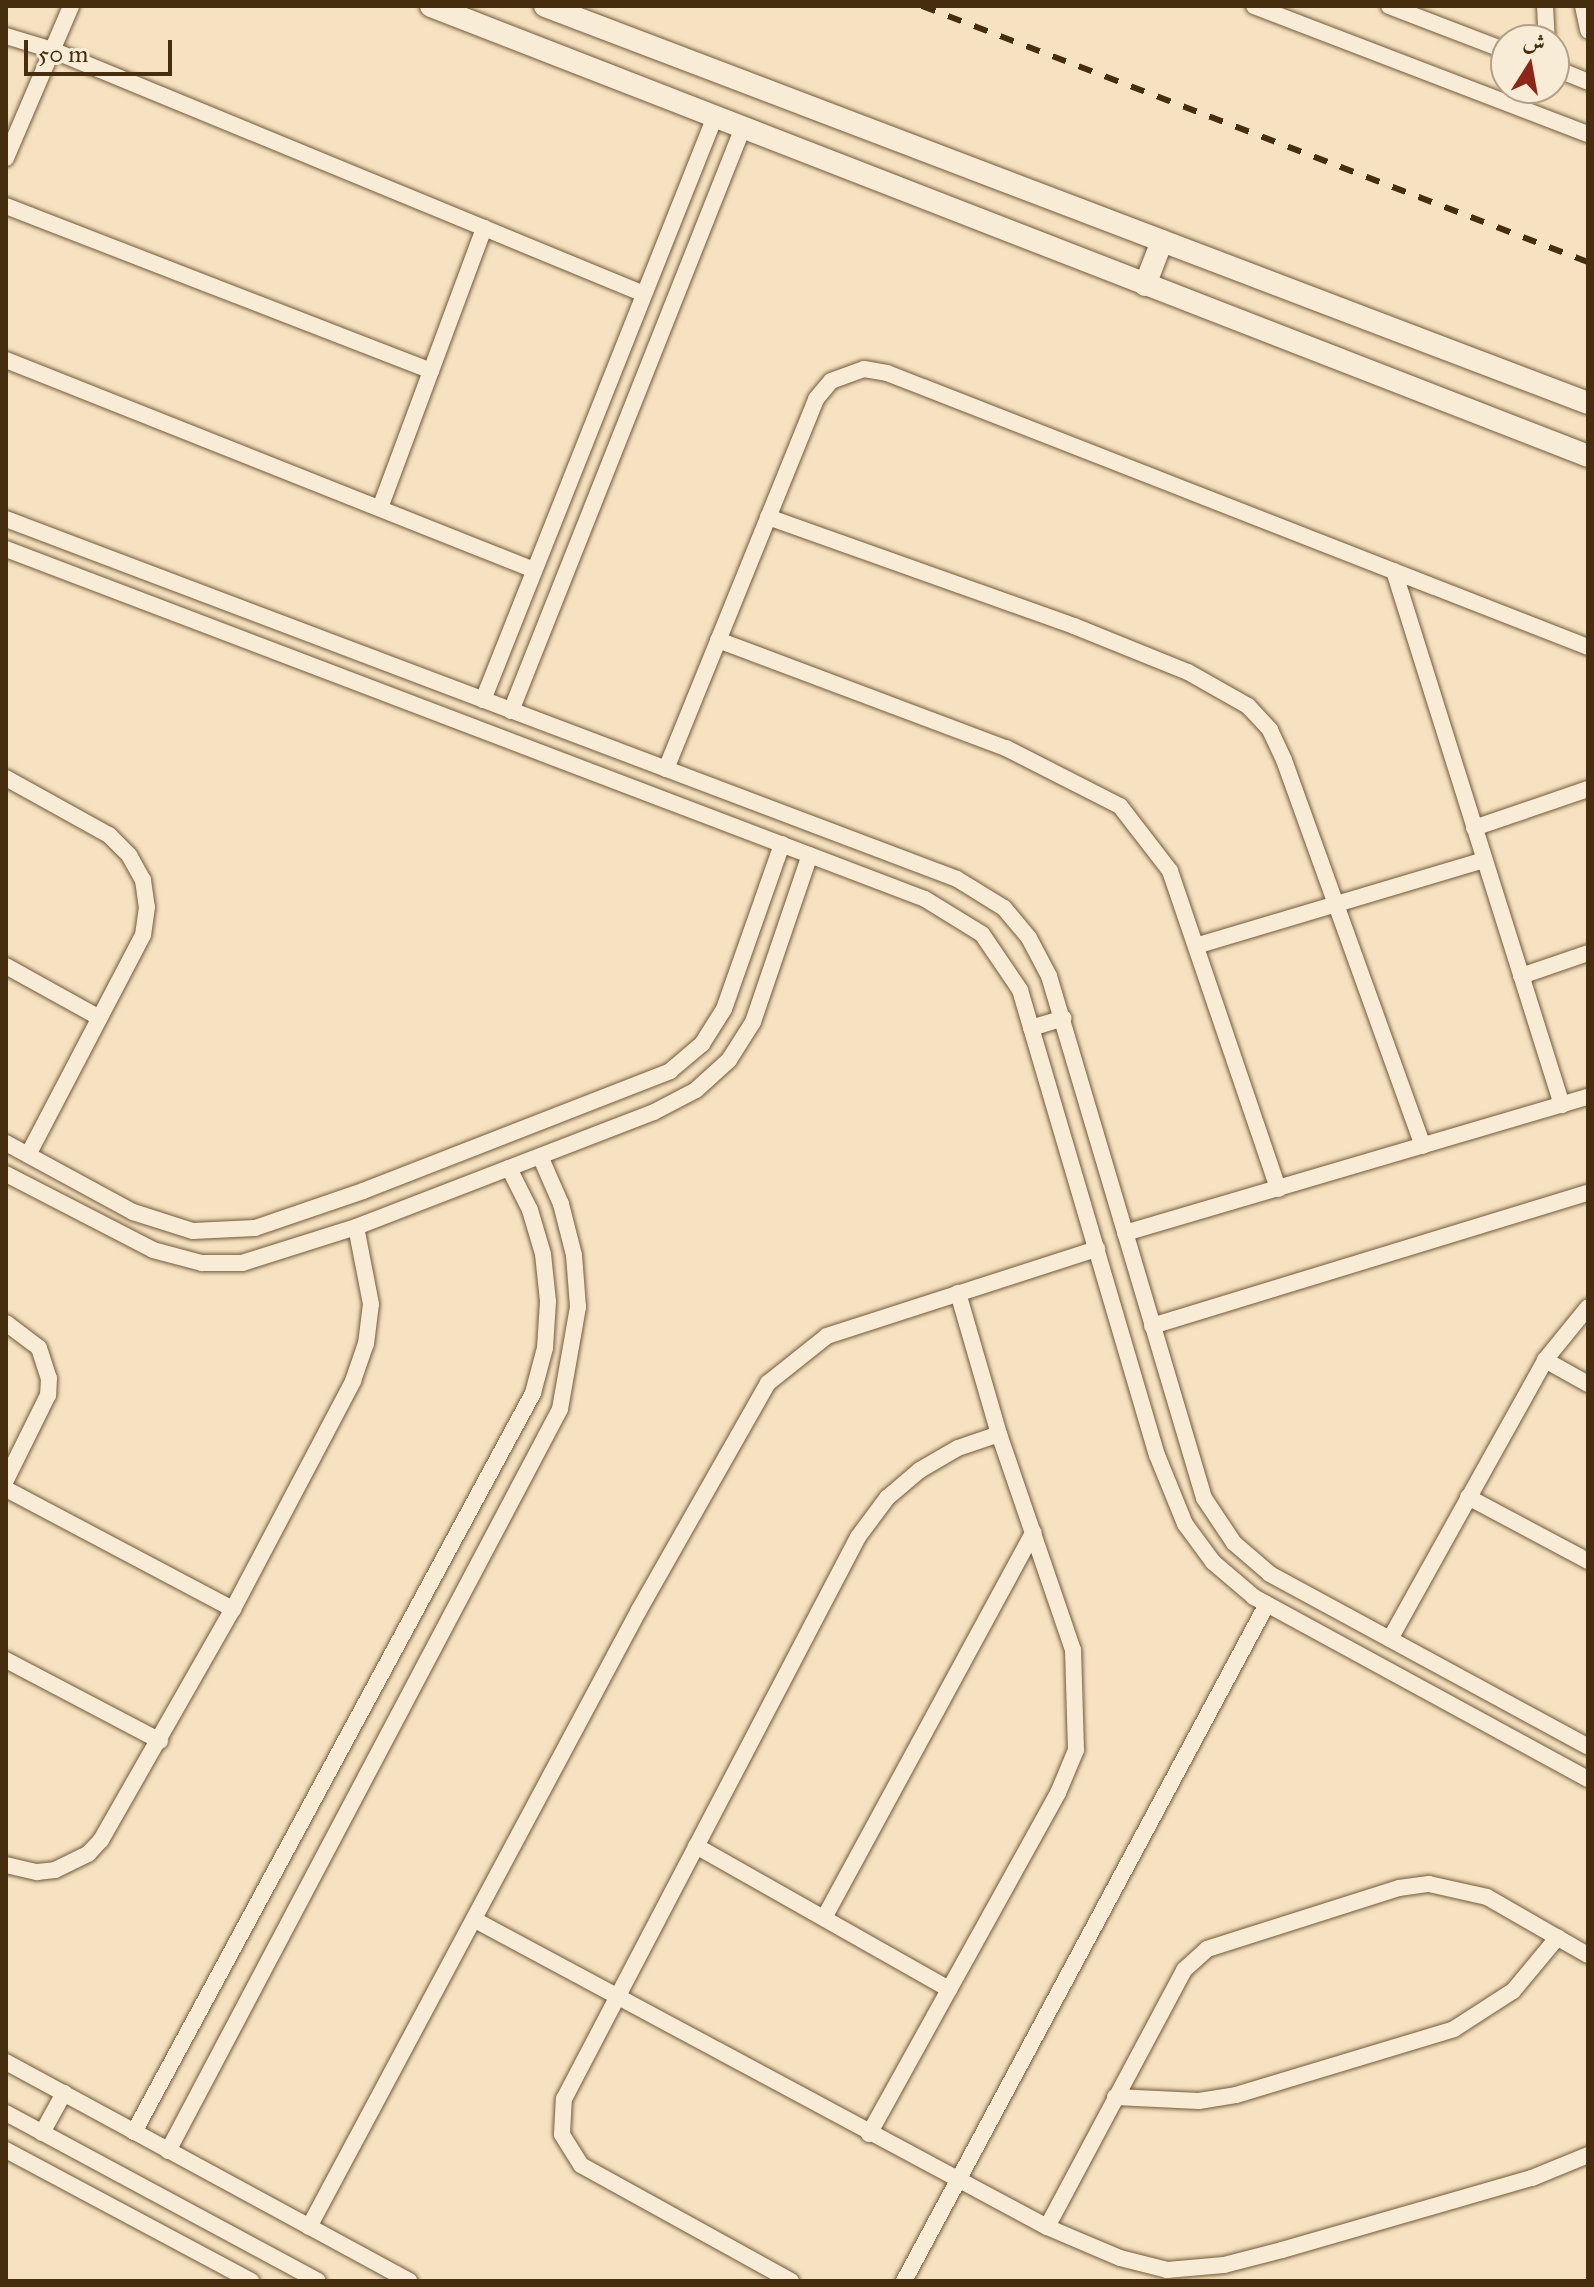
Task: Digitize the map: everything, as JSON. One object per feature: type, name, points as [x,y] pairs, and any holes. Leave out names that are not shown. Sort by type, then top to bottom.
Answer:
[{"type":"street","points":[[6,158],[71,6]]},
{"type":"street","points":[[431,6],[742,130],[1588,456]]},
{"type":"street","points":[[545,6],[1588,403]]},
{"type":"street","points":[[1254,6],[1588,134]]},
{"type":"street","points":[[1389,6],[1490,45]]},
{"type":"street","points":[[1583,6],[1588,30]]},
{"type":"street","points":[[6,36],[52,50],[644,294]]},
{"type":"street","points":[[483,700],[714,119]]},
{"type":"street","points":[[511,711],[742,130]]},
{"type":"street","points":[[6,206],[431,371]]},
{"type":"street","points":[[380,508],[484,228]]},
{"type":"street","points":[[1145,285],[1162,241]]},
{"type":"street","points":[[6,360],[534,570]]},
{"type":"street","points":[[666,769],[823,389],[852,371],[875,370],[1588,647]]},
{"type":"street","points":[[768,517],[1074,626],[1188,672],[1248,706],[1270,730],[1284,760],[1333,905],[1423,1146]]},
{"type":"street","points":[[6,519],[973,888],[1004,908],[1029,938],[1063,1018],[1204,1498],[1234,1543],[1270,1574],[1588,1747]]},
{"type":"street","points":[[6,549],[925,899],[974,927],[1004,960],[1031,1028],[1178,1511],[1213,1562],[1267,1604],[1588,1779]]},
{"type":"street","points":[[1394,571],[1562,1105]]},
{"type":"street","points":[[718,640],[1006,748],[1095,789],[1120,806],[1147,836],[1170,871],[1199,945],[1278,1189]]},
{"type":"street","points":[[6,778],[109,835],[129,855],[143,880],[147,907],[143,935],[28,1155]]},
{"type":"street","points":[[1474,828],[1588,789]]},
{"type":"street","points":[[6,1143],[162,1224],[224,1233],[255,1228],[363,1191],[670,1071],[702,1044],[724,1009],[782,844]]},
{"type":"street","points":[[6,1174],[127,1239],[202,1263],[242,1263],[356,1227],[654,1112],[696,1090],[729,1060],[753,1022],[810,855]]},
{"type":"street","points":[[1199,945],[1484,860]]},
{"type":"street","points":[[1521,976],[1588,953]]},
{"type":"street","points":[[6,966],[100,1018]]},
{"type":"street","points":[[1031,1028],[1063,1018]]},
{"type":"street","points":[[1125,1233],[1588,1097]]},
{"type":"street","points":[[168,2151],[560,1409],[572,1362],[576,1282],[561,1204],[540,1156]]},
{"type":"street","points":[[134,2132],[533,1393],[545,1348],[548,1301],[530,1210],[509,1168]]},
{"type":"street","points":[[1152,1326],[1588,1193]]},
{"type":"street","points":[[6,1865],[37,1872],[55,1870],[88,1854],[160,1741],[233,1609],[353,1381],[366,1344],[370,1291],[356,1227]]},
{"type":"street","points":[[309,2227],[675,1543],[768,1383],[827,1336],[1097,1249]]},
{"type":"street","points":[[869,2134],[1058,1793],[1076,1750],[1073,1650],[999,1434],[958,1293]]},
{"type":"street","points":[[1390,1639],[1545,1360],[1588,1307]]},
{"type":"street","points":[[6,1323],[39,1348],[49,1378],[48,1395],[6,1480]]},
{"type":"street","points":[[1545,1360],[1588,1384]]},
{"type":"street","points":[[791,2281],[581,2165],[569,2152],[561,2125],[564,2099],[858,1537],[887,1498],[920,1470],[958,1448],[999,1434]]},
{"type":"street","points":[[6,1489],[233,1609]]},
{"type":"street","points":[[1468,1497],[1588,1561]]},
{"type":"street","points":[[824,1918],[1034,1532]]},
{"type":"street","points":[[904,2281],[1267,1604]]},
{"type":"street","points":[[6,1660],[160,1741]]},
{"type":"street","points":[[696,1846],[949,1989]]},
{"type":"street","points":[[1047,2227],[1184,1970],[1207,1949],[1235,1937],[1399,1888],[1429,1884],[1487,1897],[1588,1955]]},
{"type":"street","points":[[475,1920],[616,1999],[1047,2227],[1120,2258],[1167,2270],[1224,2265],[1532,2178],[1588,2155]]},
{"type":"street","points":[[1115,2097],[1157,2102],[1236,2095],[1454,2029],[1513,1991],[1558,1937]]},
{"type":"street","points":[[6,2062],[409,2281]]},
{"type":"street","points":[[42,2133],[64,2093]]},
{"type":"street","points":[[6,2113],[318,2281]]},
{"type":"street","points":[[6,2150],[251,2281]]},
{"type":"railway","points":[[922,6],[1588,262]]}]
